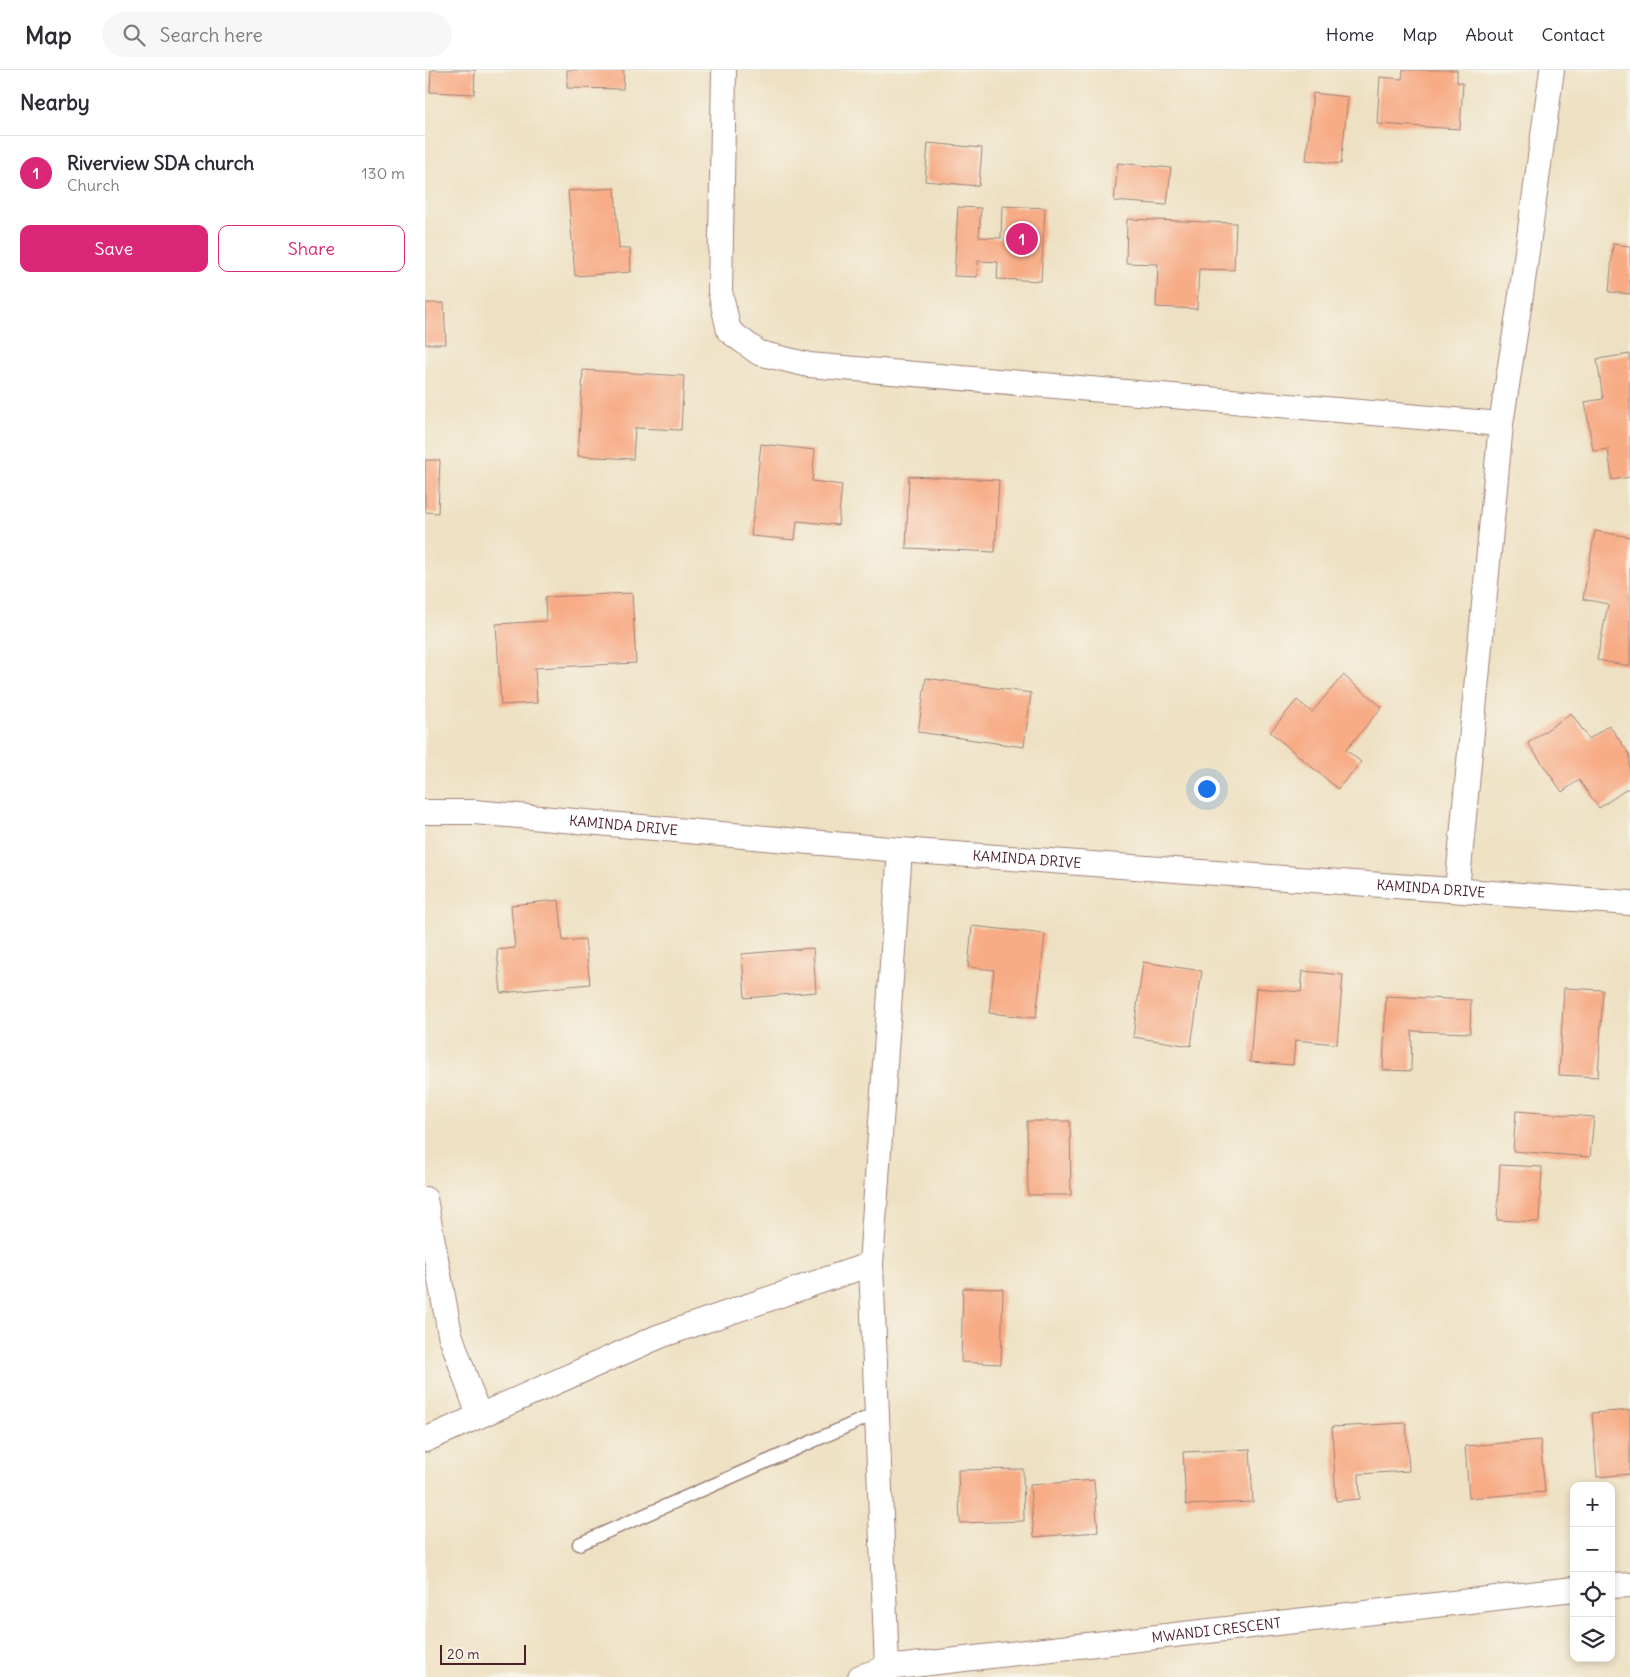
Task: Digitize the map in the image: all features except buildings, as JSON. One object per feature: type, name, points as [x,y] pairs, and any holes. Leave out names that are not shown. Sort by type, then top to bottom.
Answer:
[{"type":"street","points":[[724,70],[720,291],[729,331],[759,353],[809,365],[1501,424]]},
{"type":"street","points":[[1457,890],[1501,424],[1552,70]]},
{"type":"street","name":"KAMINDA DRIVE","points":[[425,812],[473,812],[900,850],[1630,903]]},
{"type":"street","points":[[887,1668],[871,1264],[900,850]]},
{"type":"street","points":[[425,1199],[450,1334],[479,1416]]},
{"type":"street","points":[[425,1440],[660,1336],[871,1264]]},
{"type":"street","points":[[1615,1586],[1630,1585]]},
{"type":"street","name":"MWANDI CRESCENT","points":[[860,1677],[887,1668],[1570,1589]]},
{"type":"lane","points":[[579,1544],[877,1413]]},
{"type":"place","name":"Riverview SDA church","points":[[1022,239]]}]
